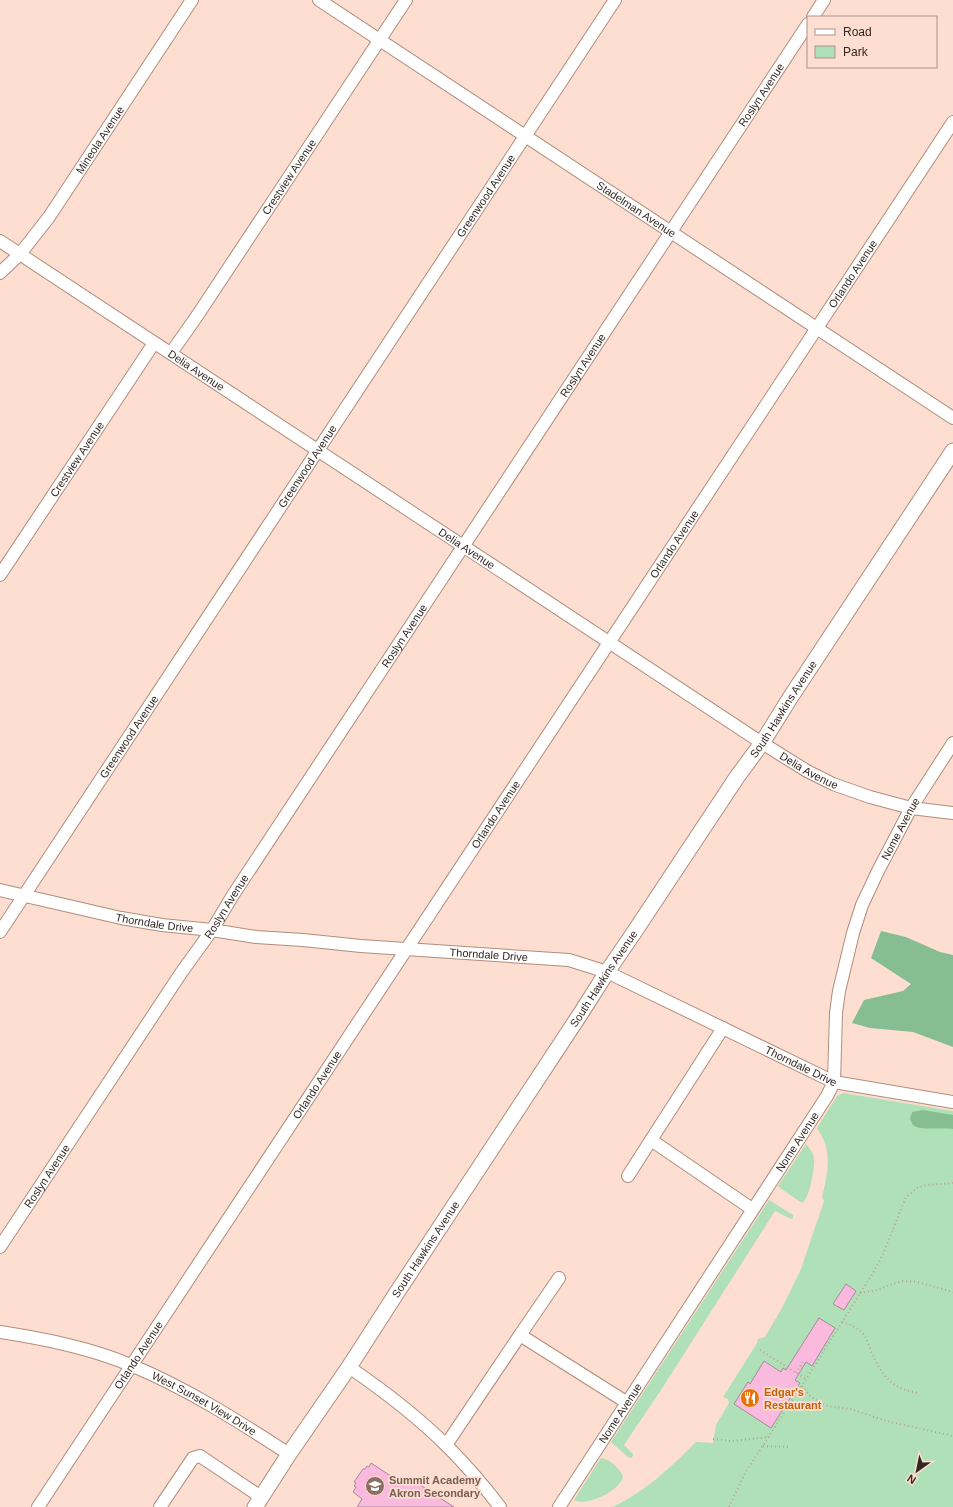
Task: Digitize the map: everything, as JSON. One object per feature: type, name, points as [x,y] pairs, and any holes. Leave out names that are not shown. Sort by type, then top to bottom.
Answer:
[{"type":"main road","name":"South Hawkins Avenue","points":[[258,1502],[349,1367],[607,972],[737,777],[762,743],[790,698],[953,451]]},
{"type":"street","name":"Mineola Avenue","points":[[0,273],[20,254],[49,217],[192,0]]},
{"type":"street","name":"Stadelman Avenue","points":[[319,0],[953,418]]},
{"type":"street","name":"Crestview Avenue","points":[[171,353],[406,0]]},
{"type":"street","name":"Greenwood Avenue","points":[[0,932],[615,0]]},
{"type":"street","points":[[814,16],[824,0]]},
{"type":"street","name":"Roslyn Avenue","points":[[0,1247],[181,973],[212,930],[237,888],[807,26]]},
{"type":"street","name":"Orlando Avenue","points":[[38,1507],[953,122]]},
{"type":"street","name":"Delia Avenue","points":[[0,241],[762,743],[808,771],[833,784],[870,797],[911,808],[953,813]]},
{"type":"street","name":"Crestview Avenue","points":[[0,575],[154,342]]},
{"type":"street","name":"Nome Avenue","points":[[559,1507],[834,1082],[836,1012],[839,991],[853,933],[862,905],[911,808],[953,742]]},
{"type":"street","name":"Thorndale Drive","points":[[0,890],[121,918],[162,925],[212,930],[256,937],[569,960],[607,972],[834,1082],[953,1102]]},
{"type":"street","points":[[628,1176],[723,1028]]},
{"type":"street","points":[[651,1140],[752,1209]]},
{"type":"street","points":[[446,1445],[559,1278]]},
{"type":"street","name":"West Sunset View Drive","points":[[0,1332],[84,1349],[132,1365],[204,1401],[289,1454]]},
{"type":"street","points":[[520,1335],[626,1402]]},
{"type":"street","points":[[349,1367],[399,1403],[446,1445],[479,1480],[500,1507]]},
{"type":"street","points":[[160,1507],[193,1458],[200,1456],[258,1502]]},
{"type":"path","points":[[729,1507],[745,1473],[802,1386],[883,1254],[906,1197],[917,1188],[926,1185],[953,1183]]},
{"type":"path","points":[[860,1293],[878,1290],[903,1281],[917,1282],[953,1292]]},
{"type":"path","points":[[842,1322],[860,1330],[885,1378],[909,1392],[920,1393]]},
{"type":"path","points":[[760,1350],[806,1379]]},
{"type":"path","points":[[796,1373],[804,1360]]},
{"type":"path","points":[[802,1386],[810,1396],[828,1406],[850,1409],[886,1421],[953,1436]]},
{"type":"path","points":[[713,1439],[732,1441],[769,1437]]},
{"type":"path","points":[[763,1446],[791,1447]]},
{"type":"green space","points":[[881,931],[906,937],[940,952],[953,955],[953,1047],[913,1032],[870,1028],[852,1023],[864,1000],[903,991],[911,984],[871,958]]},
{"type":"green space","points":[[843,1093],[953,1111],[953,1507],[613,1507],[637,1493],[658,1478],[696,1442],[713,1443],[716,1425],[729,1403],[728,1399],[723,1397],[757,1343],[758,1339],[765,1337],[783,1306],[801,1269],[824,1201],[822,1197],[828,1162],[825,1145],[817,1128],[837,1096]]},
{"type":"green space","points":[[923,1110],[953,1115],[953,1129],[916,1127],[910,1119],[912,1112]]},
{"type":"green space","points":[[806,1144],[813,1154],[814,1162],[810,1189],[802,1203],[778,1186]]},
{"type":"green space","points":[[769,1200],[793,1215],[793,1218],[791,1219],[775,1211],[661,1390],[624,1445],[633,1454],[632,1458],[628,1457],[611,1442]]},
{"type":"green space","points":[[601,1458],[614,1464],[623,1476],[621,1481],[610,1492],[603,1496],[580,1502],[574,1500]]},
{"type":"building","points":[[846,1284],[856,1291],[844,1310],[833,1304]]},
{"type":"building","points":[[819,1318],[835,1328],[812,1366],[806,1362],[795,1380],[800,1383],[771,1428],[734,1404],[748,1382],[750,1384],[764,1361],[781,1372],[783,1368],[786,1370]]},
{"type":"building","points":[[371,1463],[403,1484],[408,1477],[454,1507],[357,1507],[362,1499],[353,1492],[356,1487],[354,1486],[356,1483],[354,1482],[363,1469],[367,1466],[369,1467]]},
{"type":"place","name":"Edgar's Restaurant","points":[[750,1398]]},
{"type":"place","name":"Summit Academy Akron Secondary","points":[[375,1486]]}]
